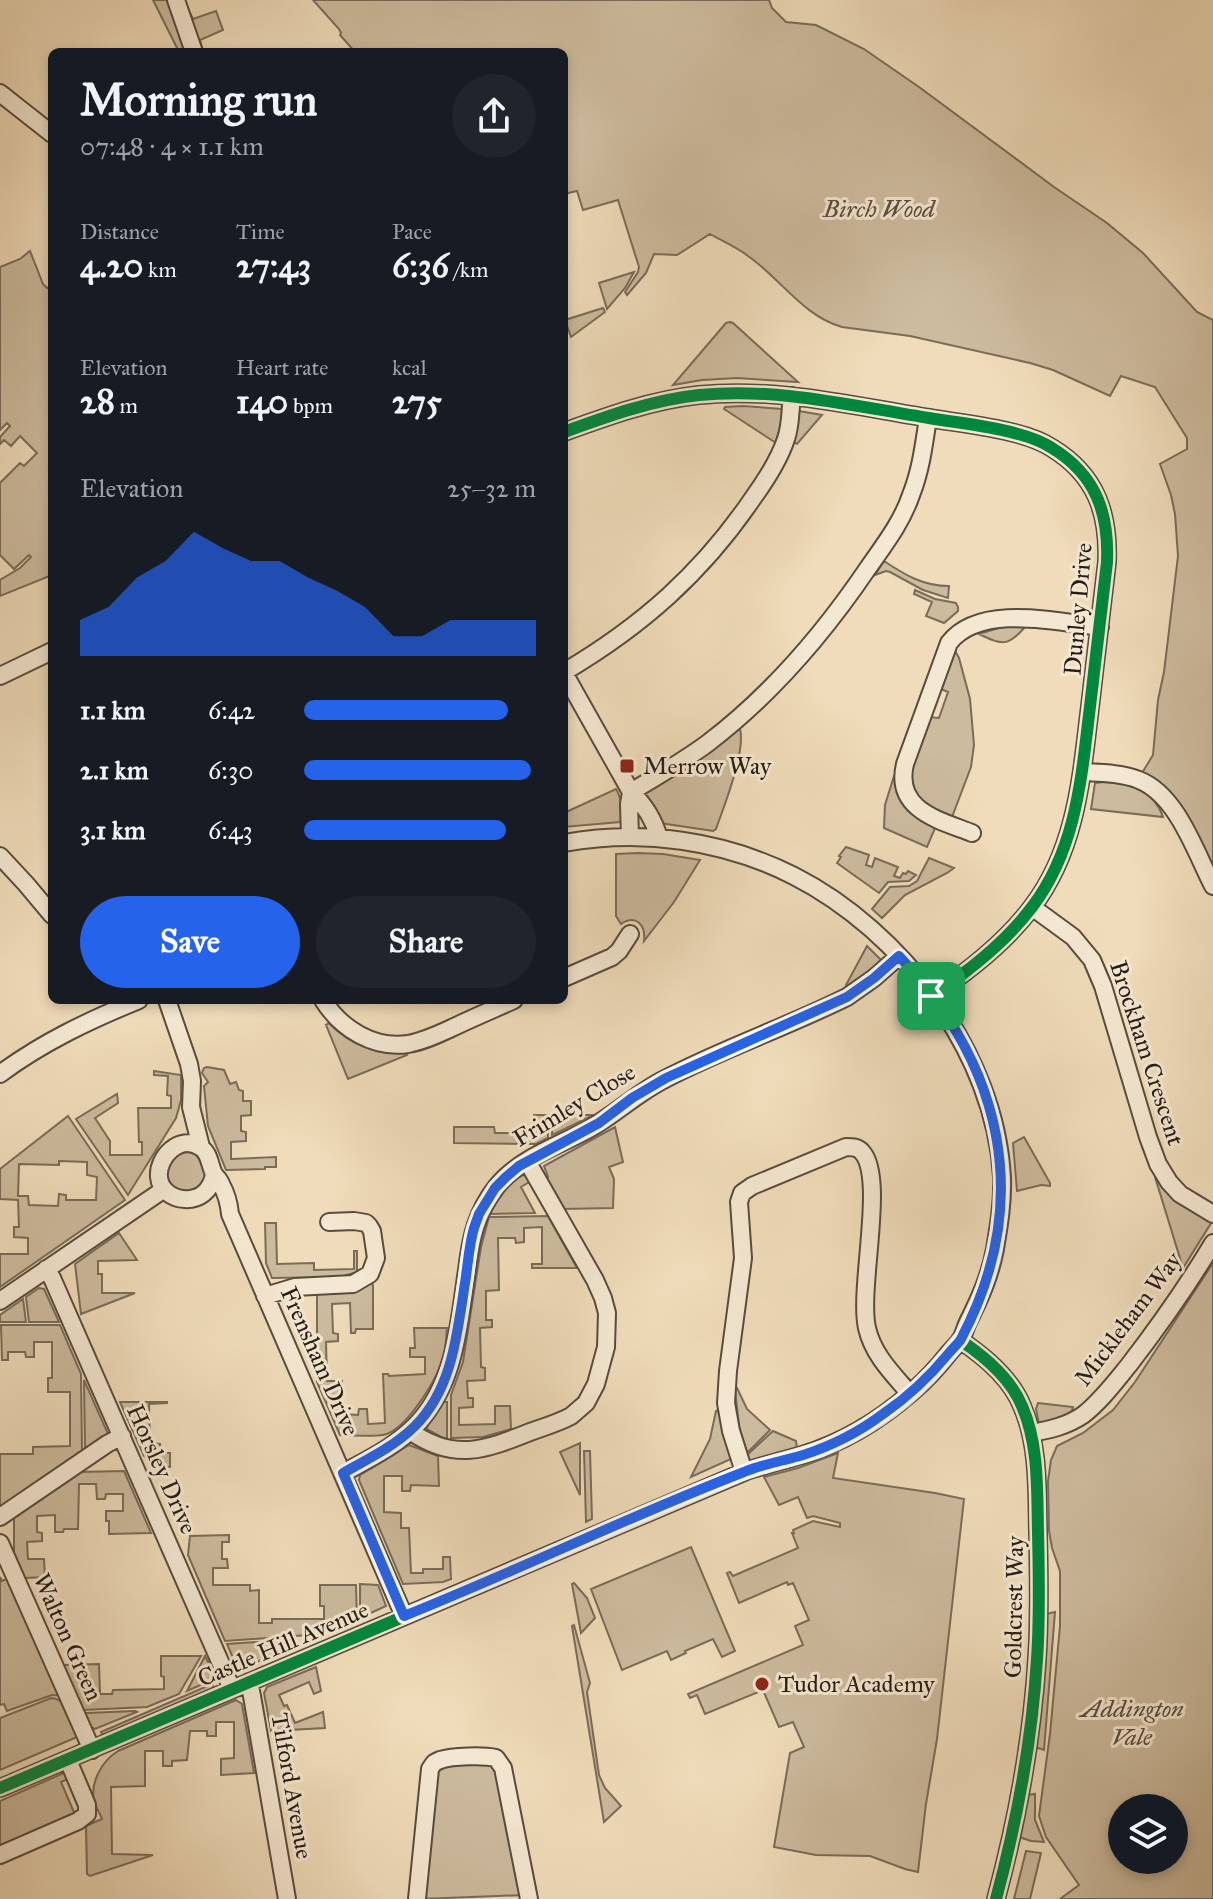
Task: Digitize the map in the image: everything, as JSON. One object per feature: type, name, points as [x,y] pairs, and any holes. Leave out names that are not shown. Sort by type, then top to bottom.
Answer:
[{"type":"street","points":[[176,0],[193,48]]},
{"type":"street","points":[[0,93],[48,131]]},
{"type":"street","name":"Dunley Drive","points":[[568,431],[640,407],[683,397],[735,393],[792,396],[1005,432],[1038,441],[1064,456],[1085,477],[1100,501],[1108,541],[1076,809],[1063,850],[1032,907],[993,950],[931,996]]},
{"type":"street","points":[[568,670],[641,621],[683,583],[720,543],[756,493],[782,449],[789,427],[792,396]]},
{"type":"street","points":[[630,837],[631,792],[695,752],[768,690],[833,616],[883,547],[909,502],[919,469],[928,418]]},
{"type":"street","name":"Dunley Drive","points":[[972,833],[916,808],[903,780],[904,768],[943,656],[953,639],[968,629],[1011,617],[1100,627]]},
{"type":"street","points":[[0,676],[48,654]]},
{"type":"street","points":[[568,680],[631,792],[649,813],[659,838]]},
{"type":"street","points":[[1082,772],[1131,777],[1149,785],[1165,798],[1213,886]]},
{"type":"street","name":"Castle Hill Avenue","points":[[0,1788],[744,1472],[804,1455],[835,1442],[873,1422],[910,1394],[960,1340],[984,1290],[992,1263],[1001,1206],[1001,1168],[994,1129],[977,1076],[959,1036],[931,996],[874,931],[819,890],[783,870],[719,848],[659,838],[568,842]]},
{"type":"street","points":[[0,856],[48,910]]},
{"type":"street","name":"Brockham Crescent","points":[[1032,907],[1073,937],[1091,959],[1103,986],[1158,1164],[1180,1194],[1213,1214]]},
{"type":"street","points":[[568,976],[612,957],[630,934]]},
{"type":"street","name":"Frimley Close","points":[[343,1473],[410,1431],[430,1407],[450,1366],[476,1221],[500,1183],[512,1171],[599,1123],[666,1078],[847,997],[899,956]]},
{"type":"street","name":"Frensham Drive","points":[[168,1004],[189,1064],[191,1107],[201,1147],[220,1181],[230,1214],[404,1616]]},
{"type":"street","points":[[326,1004],[354,1032],[371,1040],[396,1044],[426,1039],[505,1004]]},
{"type":"street","points":[[0,1074],[105,1006]]},
{"type":"street","name":"Frensham Drive","points":[[163,1190],[159,1171],[191,1107]]},
{"type":"street","points":[[174,1146],[186,1143],[201,1147]]},
{"type":"street","points":[[744,1472],[728,1420],[726,1395],[743,1258],[739,1202],[744,1191],[755,1185],[846,1147],[854,1147],[863,1153],[870,1173],[872,1200],[864,1292],[866,1325],[876,1352],[910,1394]]},
{"type":"street","points":[[410,1431],[429,1442],[460,1450],[500,1445],[566,1419],[581,1408],[593,1391],[607,1338],[608,1320],[604,1301],[527,1161]]},
{"type":"street","points":[[198,1198],[209,1190],[214,1174]]},
{"type":"street","points":[[0,1301],[163,1190],[181,1198],[198,1198],[217,1204],[230,1214]]},
{"type":"street","points":[[265,1296],[295,1287],[353,1284],[370,1274],[376,1258],[369,1226],[354,1221],[329,1222]]},
{"type":"street","name":"Mickleham Way","points":[[1031,1433],[1068,1423],[1098,1401],[1152,1335],[1213,1243]]},
{"type":"street","name":"Horsley Drive","points":[[46,1269],[232,1689]]},
{"type":"street","name":"Goldcrest Way","points":[[960,1340],[985,1359],[1014,1390],[1031,1433],[1035,1462],[1039,1590],[1037,1658],[1025,1762],[996,1899]]},
{"type":"street","points":[[0,1517],[122,1436]]},
{"type":"street","name":"Walton Green","points":[[0,1543],[92,1750]]},
{"type":"street","name":"Tilford Avenue","points":[[249,1682],[287,1899]]},
{"type":"street","points":[[417,1899],[430,1769],[442,1760],[488,1757],[499,1761],[503,1768],[529,1899]]},
{"type":"street","points":[[0,1855],[78,1821],[87,1814],[87,1805],[68,1760]]},
{"type":"green space","points":[[153,0],[168,0],[186,48],[177,48]]},
{"type":"green space","name":"Birch Wood","points":[[313,0],[769,0],[772,8],[786,22],[816,25],[864,49],[919,87],[1107,223],[1143,253],[1197,312],[1213,320],[1213,876],[1175,797],[1142,773],[1153,755],[1178,556],[1175,514],[1160,464],[1187,449],[1187,438],[1155,387],[1121,376],[1110,396],[1030,363],[910,336],[842,327],[815,314],[760,265],[710,234],[677,255],[654,254],[646,273],[627,295],[625,292],[639,267],[618,200],[583,210],[577,191],[568,193],[568,48],[351,48],[340,35],[339,29]]},
{"type":"green space","points":[[187,11],[193,19],[216,11],[223,30],[200,40],[200,48]]},
{"type":"green space","points":[[30,251],[43,284],[48,288],[48,577],[0,596],[0,580],[31,557],[29,555],[14,569],[0,555],[0,483],[20,463],[24,466],[37,453],[20,436],[11,446],[4,440],[0,444],[0,437],[10,426],[7,423],[0,430],[0,267]]},
{"type":"green space","points":[[634,272],[625,288],[607,309],[599,283]]},
{"type":"green space","points":[[603,308],[605,312],[571,337],[568,319]]},
{"type":"green space","points":[[730,322],[798,382],[737,378],[673,385]]},
{"type":"green space","points":[[743,406],[782,409],[776,443],[724,409]]},
{"type":"green space","points":[[799,411],[822,415],[797,444],[794,442]]},
{"type":"green space","points":[[884,561],[915,579],[949,586],[948,598],[923,590],[890,572],[875,575]]},
{"type":"green space","points":[[915,590],[935,599],[956,603],[958,611],[944,623],[926,616],[932,602],[914,594]]},
{"type":"green space","points":[[1005,626],[1025,627],[1014,638],[1004,642],[979,634]]},
{"type":"green space","points":[[954,649],[970,699],[974,745],[971,767],[952,817],[944,818],[915,796],[909,777],[929,717],[939,718],[948,692],[941,689]]},
{"type":"green space","points":[[739,726],[738,762],[716,829],[660,823],[645,797],[646,790]]},
{"type":"green space","points":[[894,776],[936,826],[927,847],[884,828],[885,805]]},
{"type":"green space","points":[[1095,783],[1132,786],[1147,794],[1163,817],[1091,809]]},
{"type":"green space","points":[[616,789],[622,814],[620,822],[568,827],[568,811]]},
{"type":"green space","points":[[846,847],[869,855],[866,865],[872,867],[875,858],[898,867],[894,876],[900,878],[908,871],[916,875],[909,881],[888,882],[879,893],[837,863]]},
{"type":"green space","points":[[638,853],[700,860],[674,902],[644,941],[639,923],[631,920],[621,924],[616,916],[616,854]]},
{"type":"green space","points":[[929,858],[954,868],[905,895],[882,918],[872,909],[890,887],[909,886],[917,881]]},
{"type":"green space","points":[[867,946],[882,961],[848,987],[846,985]]},
{"type":"green space","points":[[329,1023],[345,1037],[364,1046],[384,1052],[405,1052],[407,1055],[348,1079],[326,1025]]},
{"type":"green space","points":[[207,1067],[224,1070],[230,1084],[236,1082],[239,1090],[243,1091],[243,1101],[251,1101],[251,1115],[241,1116],[241,1131],[246,1132],[246,1141],[231,1142],[231,1159],[276,1157],[276,1167],[226,1170],[208,1126],[204,1086],[208,1082],[202,1073]]},
{"type":"green space","points":[[154,1071],[181,1075],[181,1100],[176,1118],[128,1195],[76,1119],[117,1094],[118,1103],[95,1118],[110,1141],[110,1155],[142,1155],[138,1108],[171,1108],[171,1096],[167,1095],[168,1076],[154,1075]]},
{"type":"green space","points":[[534,1115],[548,1115],[548,1138],[536,1144],[454,1143],[454,1127],[494,1127],[495,1133],[534,1133]]},
{"type":"green space","points":[[552,1115],[594,1115],[552,1135]]},
{"type":"green space","points":[[68,1116],[125,1200],[0,1287],[0,1254],[28,1254],[28,1238],[14,1237],[14,1227],[19,1227],[18,1200],[0,1199],[0,1169]],"holes":[[[87,1162],[87,1175],[97,1177],[96,1200],[66,1200],[66,1195],[59,1194],[58,1206],[29,1205],[28,1196],[18,1196],[19,1164]]]},
{"type":"green space","points":[[615,1127],[623,1162],[609,1167],[614,1179],[613,1208],[562,1209],[546,1181],[548,1177],[544,1166]]},
{"type":"green space","points":[[1024,1137],[1050,1186],[1017,1191],[1013,1143]]},
{"type":"green space","points":[[192,1149],[206,1165],[206,1186],[179,1190],[170,1184],[166,1169],[176,1153]]},
{"type":"green space","points":[[526,1174],[531,1181],[521,1187],[535,1213],[490,1214],[504,1190]]},
{"type":"green space","points":[[1157,1175],[1213,1220],[1183,1268],[1155,1177]]},
{"type":"green space","points":[[548,1216],[577,1268],[532,1268],[532,1264],[542,1264],[542,1227],[524,1228],[524,1242],[516,1243],[515,1238],[498,1238],[499,1290],[486,1291],[486,1320],[492,1320],[492,1327],[480,1328],[481,1367],[485,1368],[485,1380],[467,1381],[468,1398],[473,1398],[473,1407],[459,1408],[459,1425],[495,1424],[495,1406],[510,1406],[511,1429],[483,1437],[451,1438],[451,1395],[463,1362],[481,1247],[489,1217]]},
{"type":"green space","points":[[265,1223],[276,1223],[277,1264],[314,1263],[314,1270],[354,1269],[354,1251],[357,1251],[357,1272],[340,1277],[272,1278],[266,1263]]},
{"type":"green space","points":[[119,1233],[137,1260],[98,1261],[102,1293],[135,1293],[81,1314],[75,1264]]},
{"type":"green space","name":"Addington Vale","points":[[1213,1263],[1213,1899],[1060,1899],[1079,1885],[1046,1837],[1039,1816],[1060,1626],[1060,1571],[1049,1531],[1048,1481],[1051,1460],[1057,1446],[1083,1433],[1113,1410],[1135,1382]]},
{"type":"green space","points":[[369,1281],[373,1285],[373,1329],[356,1329],[355,1333],[351,1333],[350,1303],[332,1304],[333,1333],[338,1334],[338,1341],[326,1342],[327,1381],[342,1381],[341,1414],[358,1415],[359,1409],[367,1409],[368,1424],[385,1423],[383,1374],[425,1374],[425,1357],[410,1357],[410,1348],[415,1348],[414,1328],[447,1328],[445,1351],[427,1391],[401,1424],[383,1435],[340,1435],[317,1382],[317,1291]]},
{"type":"green space","points":[[39,1288],[44,1289],[59,1322],[29,1322],[26,1297]]},
{"type":"green space","points":[[23,1299],[26,1322],[0,1322],[0,1315]]},
{"type":"green space","points":[[1,1325],[60,1325],[81,1374],[82,1451],[0,1507],[0,1454],[33,1454],[33,1447],[70,1446],[70,1392],[48,1392],[48,1378],[52,1378],[52,1342],[34,1342],[34,1357],[26,1357],[25,1352],[8,1352],[8,1360],[2,1360]]},
{"type":"green space","points":[[84,1380],[108,1434],[85,1448]]},
{"type":"green space","points":[[737,1388],[747,1409],[770,1430],[747,1453],[739,1426]]},
{"type":"green space","points":[[120,1402],[167,1402],[149,1404],[150,1443],[160,1444],[161,1453],[170,1453],[170,1467],[157,1467],[144,1456]]},
{"type":"green space","points":[[443,1402],[447,1402],[445,1439],[427,1429]]},
{"type":"green space","points":[[1038,1403],[1073,1407],[1070,1417],[1039,1424]]},
{"type":"green space","points":[[718,1410],[731,1459],[691,1477],[710,1439]]},
{"type":"green space","points":[[773,1431],[796,1441],[797,1449],[750,1461],[747,1455]]},
{"type":"green space","points":[[580,1443],[580,1495],[560,1452]]},
{"type":"green space","points":[[409,1445],[438,1456],[439,1486],[411,1485],[410,1491],[402,1491],[402,1476],[384,1476],[384,1512],[401,1513],[401,1528],[409,1528],[411,1573],[423,1573],[423,1569],[443,1569],[443,1557],[450,1557],[451,1579],[443,1582],[403,1584],[359,1480],[360,1475]]},
{"type":"green space","points":[[584,1451],[590,1451],[592,1519],[586,1522]]},
{"type":"green space","points":[[838,1453],[833,1478],[964,1499],[937,1739],[918,1872],[870,1856],[816,1855],[774,1847],[790,1753],[804,1747],[793,1722],[779,1727],[763,1690],[705,1714],[697,1695],[690,1698],[688,1694],[803,1645],[795,1626],[809,1620],[793,1583],[788,1585],[787,1582],[739,1603],[727,1573],[733,1576],[798,1548],[793,1530],[813,1521],[840,1527],[840,1523],[813,1516],[807,1518],[798,1497],[779,1505],[764,1477]]},
{"type":"green space","points":[[124,1471],[151,1533],[109,1534],[106,1511],[123,1511],[123,1494],[106,1494],[105,1499],[97,1499],[96,1484],[79,1484],[78,1529],[55,1532],[55,1515],[37,1516],[37,1532],[42,1533],[42,1541],[27,1542],[28,1559],[44,1559],[45,1577],[25,1578],[14,1553],[14,1517],[79,1472]]},
{"type":"green space","points":[[229,1535],[229,1542],[222,1542],[222,1559],[227,1559],[228,1568],[213,1568],[213,1585],[250,1585],[250,1591],[259,1590],[259,1623],[272,1623],[272,1619],[324,1619],[324,1606],[320,1606],[320,1585],[356,1585],[357,1619],[321,1634],[225,1641],[188,1555],[190,1536]]},
{"type":"green space","points":[[691,1547],[735,1651],[722,1657],[713,1639],[671,1660],[667,1651],[622,1670],[591,1589]]},
{"type":"green space","points":[[0,1577],[2,1581],[11,1577],[64,1696],[52,1695],[7,1711],[4,1704],[0,1705]]},
{"type":"green space","points":[[360,1584],[378,1585],[386,1606],[360,1618]]},
{"type":"green space","points":[[572,1584],[587,1598],[595,1618],[581,1633]]},
{"type":"green space","points":[[1055,1612],[1044,1750],[1035,1747],[1046,1614]]},
{"type":"green space","points":[[572,1626],[590,1683],[587,1692],[599,1775],[605,1788],[621,1806],[604,1822]]},
{"type":"green space","points":[[273,1641],[275,1655],[241,1668],[236,1665],[227,1644]]},
{"type":"green space","points":[[161,1656],[201,1656],[179,1694],[147,1707],[83,1710],[64,1667],[99,1664],[100,1694],[112,1694],[113,1690],[164,1689]]},
{"type":"green space","points":[[205,1656],[213,1677],[187,1691]]},
{"type":"green space","points":[[316,1667],[321,1691],[314,1694],[309,1682],[279,1695],[295,1723],[323,1712],[325,1728],[271,1731],[264,1693],[267,1687]]},
{"type":"green space","points":[[212,1684],[215,1690],[104,1737],[101,1732]]},
{"type":"green space","points":[[51,1698],[65,1706],[77,1737],[0,1770],[0,1718]]},
{"type":"green space","points":[[236,1700],[242,1704],[254,1773],[221,1775],[221,1759],[234,1758],[234,1722],[216,1722],[216,1736],[207,1736],[207,1731],[190,1731],[187,1760],[172,1761],[172,1766],[163,1766],[163,1751],[145,1751],[145,1786],[111,1787],[112,1854],[153,1855],[90,1876],[87,1874],[86,1826],[102,1819],[93,1794],[98,1773],[107,1760],[118,1751]]},
{"type":"green space","points":[[135,1711],[95,1729],[90,1727],[85,1714],[87,1713]]},
{"type":"green space","points":[[491,1764],[498,1775],[518,1885],[525,1895],[420,1899],[434,1777],[449,1765]]},
{"type":"green space","points":[[66,1772],[70,1778],[61,1782],[76,1817],[0,1850],[0,1801]]},
{"type":"green space","points":[[1035,1794],[1035,1820],[1044,1842],[1019,1837],[1027,1795]]},
{"type":"green space","points":[[1026,1851],[1041,1853],[1030,1899],[1014,1899]]},
{"type":"cycle path","points":[[568,431],[630,409],[682,397],[728,393],[786,396],[976,425],[1025,436],[1052,448],[1067,459],[1089,483],[1102,512],[1107,562],[1083,765],[1067,839],[1046,885],[1010,933],[986,956],[931,996]]},
{"type":"cycle path","points":[[0,1788],[744,1472],[836,1443],[878,1419],[904,1399],[932,1373],[960,1340],[996,1369],[1017,1396],[1032,1436],[1036,1468],[1039,1596],[1035,1689],[1011,1840],[996,1899]]},
{"type":"place","name":"Merrow Way","points":[[627,766]]},
{"type":"place","name":"Tudor Academy","points":[[762,1684]]},
{"type":"route","points":[[899,956],[931,996],[959,1036],[977,1076],[994,1129],[1001,1168],[1001,1206],[992,1263],[984,1290],[960,1340],[910,1394],[873,1422],[848,1436],[804,1455],[744,1472],[404,1616],[343,1473],[410,1431],[436,1397],[454,1352],[472,1234],[479,1214],[495,1188],[519,1166],[599,1123],[658,1082],[847,997],[899,956]]}]
